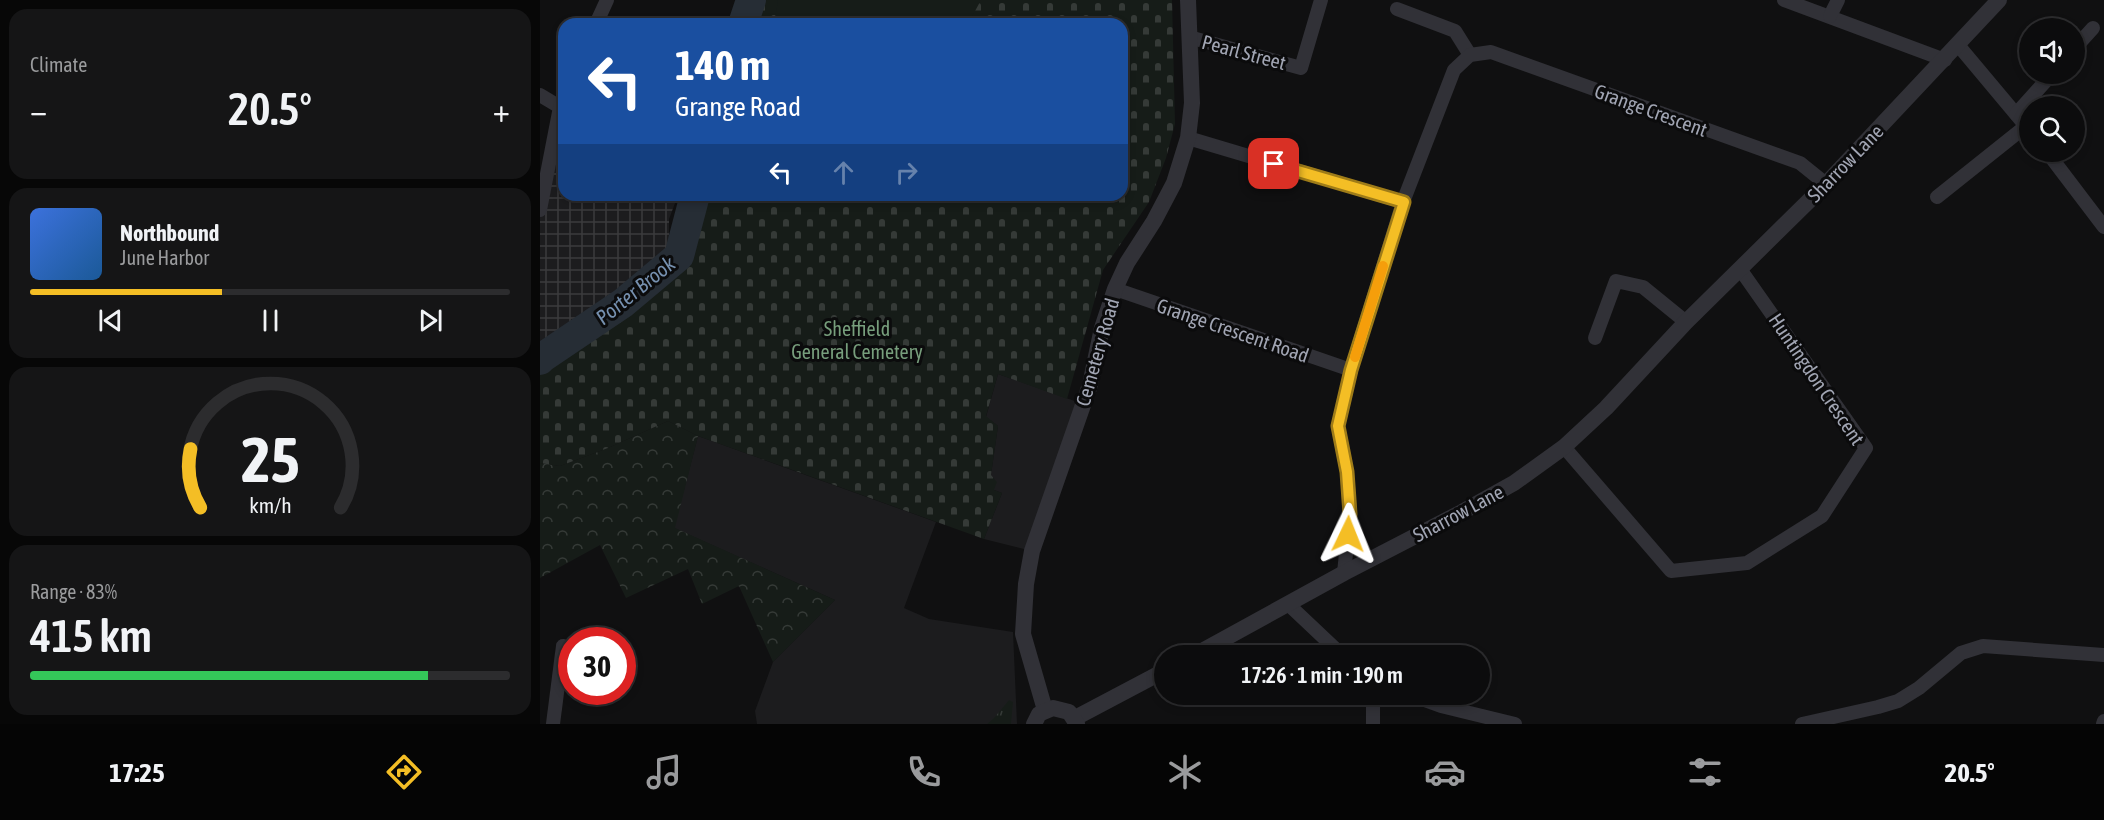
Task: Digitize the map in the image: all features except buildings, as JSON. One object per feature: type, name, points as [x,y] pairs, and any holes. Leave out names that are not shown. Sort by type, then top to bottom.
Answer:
[{"type":"street","points":[[599,18],[607,0]]},
{"type":"street","name":"Cemetery Road","points":[[1045,710],[1023,634],[1026,584],[1032,551],[1090,385],[1102,328],[1115,289],[1127,263],[1154,221],[1173,183],[1188,138],[1192,103],[1188,0]]},
{"type":"street","name":"Pearl Street","points":[[1189,37],[1301,68],[1322,0]]},
{"type":"street","points":[[1784,0],[1945,60]]},
{"type":"street","points":[[1830,16],[1838,0]]},
{"type":"street","name":"Sharrow Lane","points":[[1214,645],[1514,483],[1564,447],[1606,408],[1686,321],[1826,184],[1999,0]]},
{"type":"street","points":[[1344,573],[1350,514],[1347,472],[1338,426],[1351,370],[1404,202],[1454,70],[1470,55],[1455,31],[1397,9]]},
{"type":"street","points":[[2085,37],[2093,28]]},
{"type":"street","points":[[1958,45],[2019,118]]},
{"type":"street","name":"Grange Crescent","points":[[1470,55],[1491,52],[1800,163],[1826,184]]},
{"type":"street","points":[[2016,114],[2043,84]]},
{"type":"street","points":[[540,95],[558,102]]},
{"type":"street","points":[[540,210],[558,122]]},
{"type":"street","points":[[1937,197],[2019,135]]},
{"type":"street","points":[[1188,138],[1404,202]]},
{"type":"street","points":[[2055,162],[2104,227]]},
{"type":"street","name":"Huntingdon Crescent","points":[[1564,447],[1671,571],[1747,563],[1822,516],[1866,447],[1740,269]]},
{"type":"street","points":[[1595,339],[1616,281],[1643,287],[1686,321]]},
{"type":"street","name":"Grange Crescent Road","points":[[1115,289],[1351,370]]},
{"type":"street","points":[[1289,605],[1331,645]]},
{"type":"street","points":[[1802,724],[1878,707],[1898,700],[1918,688],[1961,653],[1983,646],[2104,655]]},
{"type":"street","points":[[1034,724],[1045,710],[1062,708],[1076,721],[1154,677]]},
{"type":"street","points":[[553,724],[558,684]]},
{"type":"street","points":[[1373,705],[1373,724]]},
{"type":"street","points":[[1438,705],[1515,724]]},
{"type":"shaded area","points":[[558,135],[558,201],[676,201],[669,219],[669,251],[631,291],[545,350],[540,356],[540,210]]},
{"type":"shaded area","points":[[998,374],[1083,404],[1032,551],[984,539],[1002,493],[994,490],[991,475],[998,426],[986,417]]},
{"type":"shaded area","points":[[698,436],[936,522],[904,608],[929,619],[1013,632],[1017,724],[757,724],[755,711],[773,662],[835,600],[674,528]]},
{"type":"green space","name":"Sheffield General Cemetery","points":[[762,0],[1172,0],[1175,124],[1166,158],[1149,202],[1103,270],[1067,399],[998,374],[986,416],[998,426],[991,475],[997,482],[994,490],[1002,493],[984,539],[698,436],[668,421],[608,448],[560,466],[540,463],[540,365],[545,358],[623,305],[679,256],[696,201],[1128,201],[1128,18],[754,18]]},
{"type":"green space","points":[[778,0],[981,0],[971,18],[775,18]]},
{"type":"green space","points":[[668,421],[698,436],[675,528],[835,600],[773,662],[739,586],[702,604],[688,569],[626,598],[600,545],[540,578],[540,463],[560,466],[608,448]]},
{"type":"green space","points":[[1009,700],[1013,702],[1011,724],[987,724],[994,718]]},
{"type":"waterway","name":"Porter Brook","points":[[745,18],[751,0]]},
{"type":"waterway","name":"Porter Brook","points":[[540,360],[623,303],[679,256],[693,201]]},
{"type":"slow traffic","points":[[1355,357],[1383,266]]},
{"type":"route","points":[[1274,164],[1404,202],[1351,370],[1338,426],[1347,472],[1350,514],[1348,534]]}]
